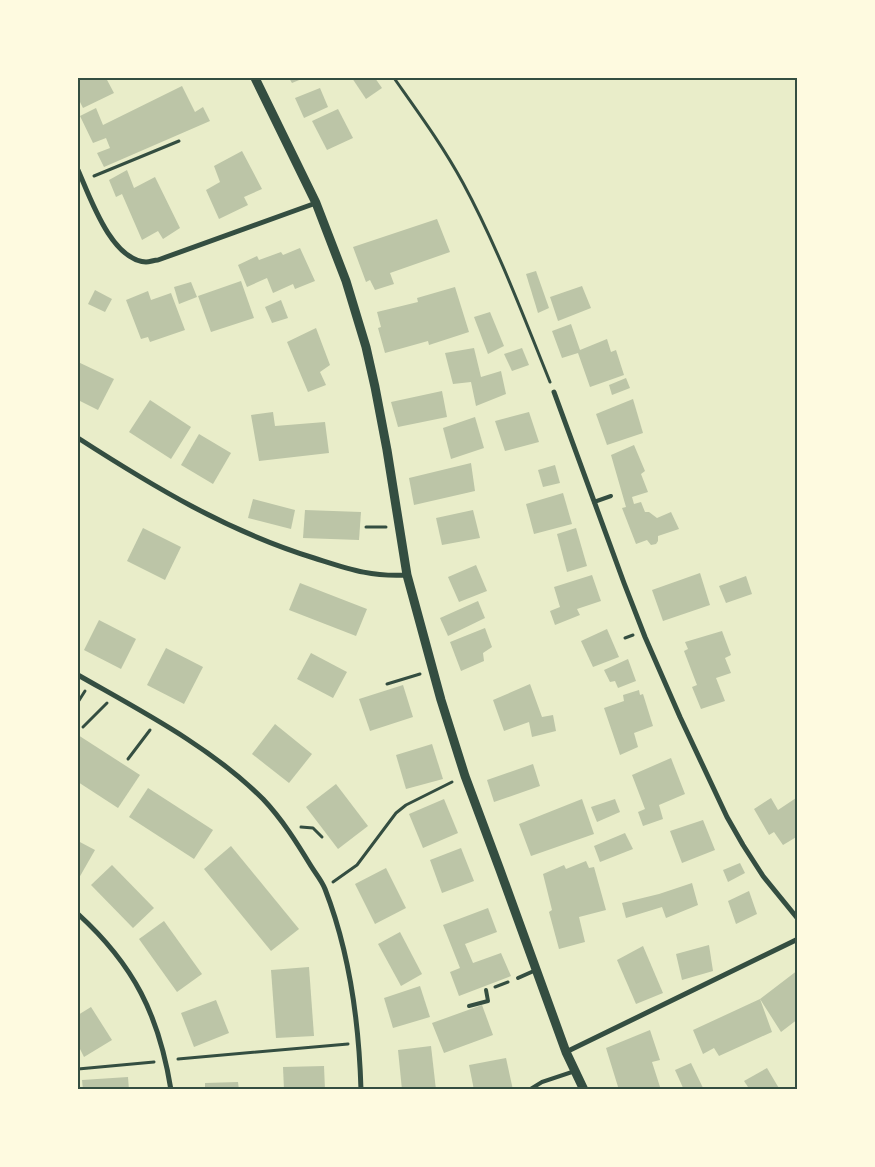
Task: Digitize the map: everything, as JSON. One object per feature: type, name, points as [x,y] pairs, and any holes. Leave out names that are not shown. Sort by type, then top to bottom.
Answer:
[{"type":"street","points":[[256,78],[316,203],[346,281],[366,347],[387,450],[407,574],[433,670],[465,776],[566,1052],[584,1090]]},
{"type":"street","points":[[78,170],[111,239],[122,251],[133,258],[146,262],[158,260],[316,203]]},
{"type":"street","points":[[554,392],[653,655],[680,717],[727,817],[763,876],[798,919]]},
{"type":"street","points":[[78,438],[180,501],[217,520],[268,542],[371,575],[407,574]]},
{"type":"street","points":[[78,675],[197,746],[262,799],[285,826],[324,888],[338,929],[355,1006],[361,1090]]},
{"type":"street","points":[[78,914],[105,940],[128,970],[145,1000],[153,1017],[167,1060],[171,1090]]},
{"type":"street","points":[[566,1052],[798,939]]},
{"type":"lane","points":[[594,502],[611,496]]},
{"type":"lane","points":[[518,978],[536,970]]},
{"type":"lane","points":[[469,1006],[488,1001],[486,990]]},
{"type":"lane","points":[[528,1090],[542,1082],[575,1071]]},
{"type":"path","points":[[394,78],[463,182],[518,305],[554,392]]},
{"type":"path","points":[[83,181],[179,140]]},
{"type":"path","points":[[366,527],[400,527]]},
{"type":"path","points":[[387,684],[433,670]]},
{"type":"path","points":[[83,727],[114,695]]},
{"type":"path","points":[[128,759],[157,721]]},
{"type":"path","points":[[324,888],[357,865],[396,813],[406,805],[465,776]]},
{"type":"path","points":[[285,826],[313,828],[322,837]]},
{"type":"path","points":[[486,990],[518,978]]},
{"type":"path","points":[[78,1069],[358,1044]]},
{"type":"building","points":[[78,78],[106,78],[114,93],[83,108],[78,98]]},
{"type":"building","points":[[289,78],[304,78],[292,83]]},
{"type":"building","points":[[352,78],[375,78],[382,88],[366,99]]},
{"type":"building","points":[[182,86],[195,112],[203,107],[210,121],[104,167],[97,153],[110,148],[106,138],[93,143],[80,116],[96,108],[103,125]]},
{"type":"building","points":[[320,88],[328,107],[304,118],[295,98]]},
{"type":"building","points":[[338,109],[353,138],[327,150],[312,121]]},
{"type":"building","points":[[242,151],[262,189],[244,197],[248,205],[219,219],[206,190],[220,182],[214,166]]},
{"type":"building","points":[[127,170],[134,188],[155,177],[180,228],[163,239],[158,231],[142,240],[122,194],[116,197],[109,180]]},
{"type":"building","points":[[437,219],[450,252],[390,273],[394,284],[375,290],[370,280],[366,282],[353,247]]},
{"type":"building","points":[[300,248],[315,281],[295,289],[293,284],[273,293],[267,278],[247,287],[238,265],[257,256],[259,260],[281,252],[283,255]]},
{"type":"building","points":[[536,271],[549,308],[538,313],[526,274]]},
{"type":"building","points":[[241,281],[254,318],[211,332],[198,296]]},
{"type":"building","points":[[191,282],[197,297],[179,304],[174,287]]},
{"type":"building","points":[[582,286],[591,308],[558,321],[550,297]]},
{"type":"building","points":[[455,287],[469,332],[429,345],[428,341],[385,353],[378,328],[381,327],[377,312],[418,302],[417,298]]},
{"type":"building","points":[[95,290],[112,299],[105,312],[88,304]]},
{"type":"building","points":[[148,291],[151,300],[171,293],[185,330],[150,342],[148,337],[141,339],[126,300]]},
{"type":"building","points":[[281,300],[288,318],[272,323],[265,307]]},
{"type":"building","points":[[490,312],[504,346],[488,354],[474,317]]},
{"type":"building","points":[[571,324],[580,350],[607,339],[611,352],[616,350],[624,375],[590,387],[578,353],[562,358],[552,331]]},
{"type":"building","points":[[316,328],[330,365],[320,372],[326,385],[308,392],[287,342]]},
{"type":"building","points":[[474,348],[481,377],[501,371],[506,394],[476,406],[471,382],[453,384],[445,353]]},
{"type":"building","points":[[522,348],[529,365],[512,371],[504,354]]},
{"type":"building","points":[[78,362],[114,379],[98,410],[78,400]]},
{"type":"building","points":[[626,378],[630,388],[612,395],[609,385]]},
{"type":"building","points":[[442,391],[447,417],[398,427],[391,402]]},
{"type":"building","points":[[633,399],[643,433],[607,445],[596,414]]},
{"type":"building","points":[[150,400],[191,427],[171,459],[129,432]]},
{"type":"building","points":[[273,412],[275,426],[325,422],[329,453],[259,461],[251,415]]},
{"type":"building","points":[[529,412],[539,442],[505,451],[495,421]]},
{"type":"building","points":[[475,417],[484,448],[451,459],[443,428]]},
{"type":"building","points":[[199,434],[231,453],[213,484],[181,465]]},
{"type":"building","points":[[634,445],[645,471],[641,474],[648,492],[632,497],[634,504],[641,502],[645,512],[649,512],[657,518],[671,512],[679,529],[658,536],[656,544],[651,545],[647,540],[636,544],[622,508],[626,507],[611,455]]},
{"type":"building","points":[[471,463],[475,491],[414,505],[409,478]]},
{"type":"building","points":[[555,465],[560,483],[543,487],[538,470]]},
{"type":"building","points":[[563,493],[572,524],[534,534],[526,504]]},
{"type":"building","points":[[253,499],[295,510],[291,529],[248,518]]},
{"type":"building","points":[[305,510],[361,512],[359,540],[303,538]]},
{"type":"building","points":[[473,510],[480,538],[442,545],[436,518]]},
{"type":"building","points":[[143,528],[181,547],[165,580],[127,561]]},
{"type":"building","points":[[576,528],[587,566],[567,572],[557,534]]},
{"type":"building","points":[[476,565],[487,591],[459,602],[448,577]]},
{"type":"building","points":[[700,573],[710,605],[663,621],[652,590]]},
{"type":"building","points":[[592,575],[601,601],[577,609],[580,615],[555,625],[550,611],[560,607],[554,587]]},
{"type":"building","points":[[746,576],[752,594],[726,603],[719,586]]},
{"type":"building","points":[[300,583],[367,609],[356,636],[289,610]]},
{"type":"building","points":[[478,601],[485,618],[448,636],[440,618]]},
{"type":"building","points":[[99,620],[136,639],[121,669],[84,650]]},
{"type":"building","points":[[485,628],[492,647],[483,653],[484,661],[461,671],[450,642]]},
{"type":"building","points":[[607,629],[619,657],[593,667],[581,641]]},
{"type":"building","points":[[722,631],[731,655],[725,658],[731,673],[716,678],[725,701],[701,709],[692,687],[697,685],[684,651],[688,649],[685,642]]},
{"type":"building","points":[[166,648],[203,667],[184,704],[147,685]]},
{"type":"building","points":[[311,653],[347,672],[333,698],[297,679]]},
{"type":"building","points":[[628,659],[636,681],[618,688],[615,681],[610,682],[604,670]]},
{"type":"building","points":[[530,684],[542,717],[553,715],[556,731],[532,737],[529,722],[504,731],[493,700]]},
{"type":"building","points":[[403,685],[413,717],[370,731],[359,699]]},
{"type":"building","points":[[639,690],[640,695],[643,694],[653,726],[634,733],[638,747],[620,755],[604,708],[624,701],[623,695]]},
{"type":"building","points":[[275,724],[312,754],[289,783],[252,754]]},
{"type":"building","points":[[78,735],[140,775],[118,808],[78,782]]},
{"type":"building","points":[[432,744],[443,779],[406,789],[396,755]]},
{"type":"building","points":[[671,758],[685,794],[659,805],[663,819],[643,826],[638,812],[645,809],[632,775]]},
{"type":"building","points":[[533,764],[540,786],[494,802],[487,780]]},
{"type":"building","points":[[336,784],[368,826],[338,849],[306,807]]},
{"type":"building","points":[[148,788],[213,830],[194,859],[129,817]]},
{"type":"building","points":[[771,798],[778,810],[796,798],[798,800],[798,836],[783,845],[774,832],[769,835],[754,809]]},
{"type":"building","points":[[444,799],[458,833],[423,848],[409,814]]},
{"type":"building","points":[[582,799],[594,834],[531,856],[519,824]]},
{"type":"building","points":[[615,799],[620,812],[597,822],[591,807]]},
{"type":"building","points":[[703,820],[715,850],[682,863],[670,831]]},
{"type":"building","points":[[625,833],[633,849],[600,862],[594,846]]},
{"type":"building","points":[[78,841],[95,850],[79,878],[78,877]]},
{"type":"building","points":[[231,846],[299,929],[271,951],[204,869]]},
{"type":"building","points":[[461,848],[474,881],[442,893],[430,860]]},
{"type":"building","points":[[586,861],[589,868],[594,867],[606,910],[579,917],[585,942],[559,949],[549,912],[552,910],[543,874],[564,865],[566,869]]},
{"type":"building","points":[[740,863],[745,873],[728,882],[723,870]]},
{"type":"building","points":[[112,865],[154,908],[133,928],[91,885]]},
{"type":"building","points":[[386,868],[406,908],[375,924],[355,884]]},
{"type":"building","points":[[692,883],[698,905],[666,918],[662,907],[626,918],[622,903],[659,894]]},
{"type":"building","points":[[749,891],[757,914],[736,924],[728,901]]},
{"type":"building","points":[[488,908],[497,932],[465,944],[473,963],[501,953],[511,976],[459,996],[450,972],[460,968],[443,925]]},
{"type":"building","points":[[164,921],[202,974],[177,992],[139,939]]},
{"type":"building","points":[[400,932],[422,974],[401,986],[378,944]]},
{"type":"building","points":[[709,945],[713,971],[682,980],[676,954]]},
{"type":"building","points":[[643,946],[663,993],[636,1004],[617,960]]},
{"type":"building","points":[[309,967],[314,1036],[276,1038],[271,970]]},
{"type":"building","points":[[798,970],[798,1019],[781,1032],[760,999]]},
{"type":"building","points":[[420,986],[430,1017],[393,1028],[384,998]]},
{"type":"building","points":[[760,999],[772,1032],[719,1056],[714,1048],[703,1054],[693,1030]]},
{"type":"building","points":[[216,1000],[229,1033],[194,1047],[181,1013]]},
{"type":"building","points":[[482,1005],[493,1035],[444,1053],[432,1023]]},
{"type":"building","points":[[91,1007],[112,1040],[84,1057],[78,1045],[78,1015]]},
{"type":"building","points":[[650,1030],[660,1060],[652,1062],[661,1090],[619,1090],[606,1048]]},
{"type":"building","points":[[431,1046],[436,1090],[402,1090],[398,1050]]},
{"type":"building","points":[[506,1058],[513,1090],[474,1090],[469,1065]]},
{"type":"building","points":[[691,1063],[704,1090],[684,1090],[675,1070]]},
{"type":"building","points":[[324,1066],[325,1090],[284,1090],[283,1067]]},
{"type":"building","points":[[767,1068],[780,1090],[750,1090],[744,1081]]},
{"type":"building","points":[[128,1077],[129,1090],[83,1090],[82,1080]]},
{"type":"building","points":[[238,1082],[239,1090],[205,1090],[205,1083]]}]
